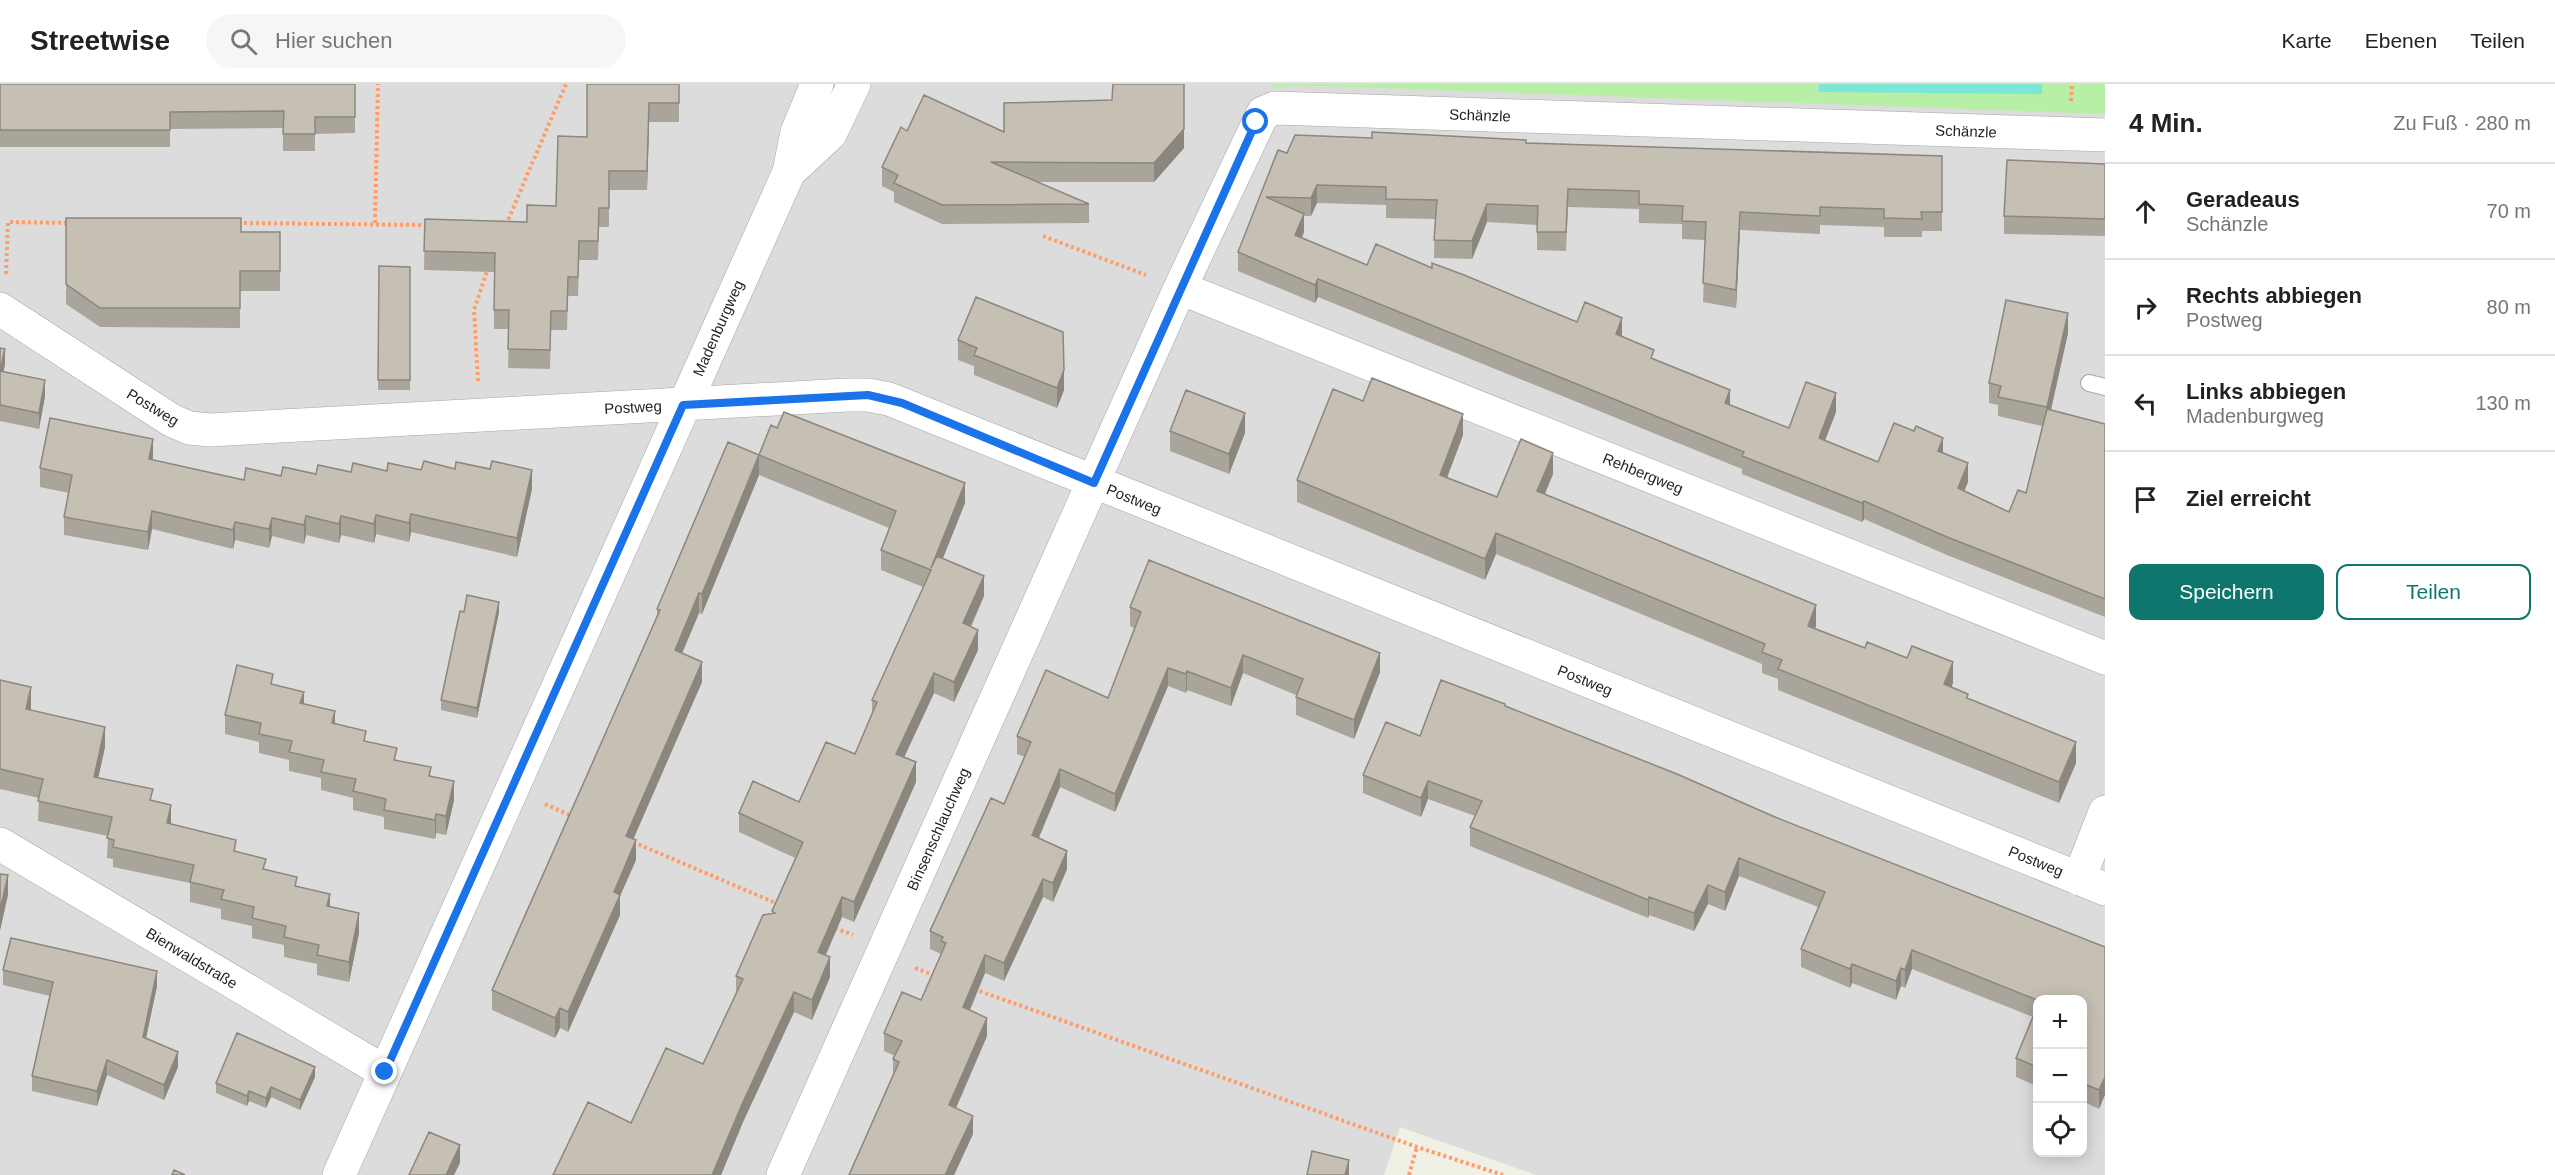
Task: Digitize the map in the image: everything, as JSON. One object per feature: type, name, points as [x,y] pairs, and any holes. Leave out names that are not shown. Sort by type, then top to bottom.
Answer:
[{"type":"street","name":"Madenburgweg","points":[[339,1175],[789,172],[797,132],[817,84]]},
{"type":"street","name":"Madenburgweg","points":[[789,172],[830,134],[854,84]]},
{"type":"street","name":"Schänzle","points":[[1094,483],[1256,122],[1263,113],[1275,108],[2105,135]]},
{"type":"street","name":"Rehbergweg","points":[[1180,288],[2105,657]]},
{"type":"street","name":"Postweg","points":[[2,310],[171,420],[189,428],[210,430],[868,395],[902,403],[1094,483],[2092,884]]},
{"type":"street","name":"Binsenschlauchweg","points":[[783,1175],[1094,483]]},
{"type":"street","points":[[2092,884],[2105,812]]},
{"type":"street","name":"Bienwaldstraße","points":[[0,844],[385,1072]]},
{"type":"path","points":[[375,224],[378,84]]},
{"type":"path","points":[[505,228],[566,84]]},
{"type":"path","points":[[2,310],[8,222],[79,223]]},
{"type":"path","points":[[233,223],[434,226]]},
{"type":"path","points":[[1043,236],[1180,288]]},
{"type":"path","points":[[480,415],[474,310],[491,260]]},
{"type":"path","points":[[510,790],[576,818]]},
{"type":"path","points":[[631,841],[786,907]]},
{"type":"path","points":[[830,926],[885,949],[908,965],[941,977]]},
{"type":"path","points":[[963,985],[1417,1148],[1503,1175]]},
{"type":"path","points":[[1409,1175],[1417,1148]]},
{"type":"shaded area","points":[[0,84],[2105,84],[2105,1175],[1536,1175],[1400,1127],[1384,1175],[0,1175]]},
{"type":"shaded area","points":[[1819,84],[2042,84],[2042,94],[1818,92]]},
{"type":"green space","points":[[1272,84],[2105,84],[2105,114],[1293,85],[1276,88]]},
{"type":"building","points":[[0,84],[355,84],[355,117],[315,117],[315,134],[283,134],[284,111],[170,112],[170,130],[0,130]]},
{"type":"building","points":[[587,84],[679,84],[679,103],[649,103],[647,171],[609,171],[609,208],[599,208],[598,241],[579,241],[578,277],[568,277],[567,311],[551,311],[550,350],[508,349],[509,310],[494,310],[495,253],[424,251],[425,219],[527,222],[527,205],[556,206],[558,136],[587,137]]},
{"type":"building","points":[[1113,84],[1184,84],[1184,129],[1154,163],[991,162],[1089,204],[942,205],[894,183],[898,175],[882,167],[901,127],[907,131],[924,95],[1004,132],[1004,103],[1112,100]]},
{"type":"building","points":[[1372,132],[1526,140],[1526,143],[1942,156],[1942,212],[1921,212],[1922,219],[1884,218],[1884,209],[1820,207],[1820,216],[1740,212],[1736,290],[1703,283],[1706,222],[1682,221],[1683,206],[1639,204],[1639,191],[1568,189],[1566,232],[1537,232],[1538,206],[1487,204],[1472,241],[1434,240],[1437,200],[1386,199],[1386,187],[1317,185],[1311,198],[1266,197],[1304,214],[1295,235],[1367,265],[1376,244],[1432,268],[1432,263],[1464,275],[1577,322],[1585,302],[1622,318],[1616,334],[1654,350],[1651,358],[1730,390],[1725,403],[1789,428],[1806,382],[1836,393],[1819,438],[1878,462],[1894,423],[1914,431],[1916,426],[1943,438],[1938,451],[1968,463],[1958,488],[2009,512],[2018,490],[2026,493],[2047,409],[2105,424],[2105,599],[1947,537],[1864,501],[1862,503],[1742,456],[1744,452],[1318,279],[1315,285],[1238,252],[1278,150],[1287,153],[1295,135],[1372,138]]},
{"type":"building","points":[[2007,160],[2105,164],[2105,219],[2004,216]]},
{"type":"building","points":[[66,218],[241,218],[241,232],[280,232],[280,271],[240,271],[240,308],[100,308],[66,284]]},
{"type":"building","points":[[379,266],[410,267],[410,380],[378,380]]},
{"type":"building","points":[[976,297],[1063,332],[1064,370],[1057,388],[974,355],[977,348],[958,340]]},
{"type":"building","points":[[2006,300],[2068,313],[2047,407],[1998,397],[2001,386],[1989,383]]},
{"type":"building","points":[[0,348],[5,349],[0,371]]},
{"type":"building","points":[[0,371],[45,380],[39,413],[0,405]]},
{"type":"building","points":[[1372,378],[1463,414],[1440,475],[1497,497],[1521,439],[1553,453],[1537,491],[1816,605],[1808,626],[1865,648],[1867,642],[1907,658],[1912,646],[1953,662],[1944,684],[1968,694],[1967,698],[2076,742],[2059,782],[1778,669],[1782,660],[1762,652],[1765,644],[1496,533],[1485,559],[1297,480],[1333,389],[1363,401]]},
{"type":"building","points":[[1186,390],[1245,413],[1229,454],[1170,431]]},
{"type":"building","points":[[784,412],[965,483],[931,568],[937,556],[984,576],[963,623],[978,630],[954,682],[934,673],[896,754],[916,762],[854,902],[842,897],[818,952],[830,957],[812,1000],[794,992],[712,1175],[553,1175],[588,1102],[631,1123],[666,1048],[703,1064],[743,979],[736,976],[763,915],[775,913],[772,911],[803,842],[739,813],[753,781],[799,802],[826,742],[855,754],[877,702],[872,700],[931,570],[881,550],[896,511],[759,455],[771,425],[777,428]]},
{"type":"building","points":[[50,418],[153,439],[149,459],[244,480],[246,468],[281,476],[283,467],[316,474],[318,465],[351,472],[353,463],[387,471],[388,463],[421,470],[424,461],[455,469],[456,462],[490,469],[492,461],[532,470],[517,538],[411,514],[409,523],[376,515],[374,524],[341,516],[339,524],[306,516],[304,525],[272,518],[269,529],[235,522],[233,530],[152,511],[148,532],[64,517],[72,475],[40,468]]},
{"type":"building","points":[[728,442],[759,455],[702,594],[699,593],[675,650],[702,662],[626,836],[636,840],[614,892],[620,895],[568,1012],[560,1008],[555,1018],[492,990],[660,610],[657,609]]},
{"type":"building","points":[[1149,560],[1380,653],[1354,720],[1296,697],[1303,679],[1243,655],[1231,688],[1187,671],[1186,674],[1168,668],[1115,794],[1060,769],[1032,835],[1067,851],[1053,883],[1043,879],[1004,963],[985,955],[963,1007],[987,1018],[949,1105],[973,1116],[945,1175],[849,1175],[899,1062],[893,1059],[902,1041],[884,1033],[902,992],[921,1000],[946,943],[941,941],[943,937],[930,931],[991,798],[1004,804],[1031,742],[1017,736],[1046,670],[1108,698],[1141,612],[1130,607]]},
{"type":"building","points":[[467,595],[499,602],[477,708],[441,700],[460,611],[464,612]]},
{"type":"building","points":[[237,665],[273,674],[271,684],[304,692],[300,703],[335,711],[332,723],[366,731],[364,741],[397,748],[394,760],[431,767],[429,776],[454,781],[446,816],[436,814],[435,820],[384,810],[386,799],[353,791],[356,779],[321,772],[324,760],[289,752],[292,741],[259,734],[261,723],[225,715]]},
{"type":"building","points":[[0,680],[31,687],[26,709],[105,727],[94,777],[153,789],[150,800],[171,805],[167,823],[236,840],[234,851],[266,859],[263,869],[297,877],[295,886],[330,894],[327,906],[359,913],[349,962],[317,955],[319,945],[284,937],[286,926],[252,918],[254,907],[221,899],[224,890],[190,882],[194,865],[113,847],[114,840],[107,838],[112,817],[38,801],[43,779],[0,769]]},
{"type":"building","points":[[1441,680],[1677,774],[1775,817],[2105,947],[2105,1077],[2099,1090],[2087,1085],[2087,995],[2033,995],[2033,998],[1912,950],[1905,970],[1901,968],[1896,981],[1852,964],[1850,969],[1801,949],[1825,892],[1739,858],[1725,892],[1708,885],[1694,913],[1649,897],[1648,900],[1470,827],[1482,801],[1428,781],[1421,798],[1363,775],[1386,722],[1420,736]]},
{"type":"building","points":[[0,874],[8,875],[0,911]]},
{"type":"building","points":[[11,938],[157,971],[143,1037],[178,1052],[164,1085],[107,1060],[97,1091],[32,1076],[53,982],[3,970]]},
{"type":"building","points":[[2033,1017],[2033,1065],[2016,1058]]},
{"type":"building","points":[[237,1033],[315,1067],[300,1100],[271,1087],[266,1098],[249,1091],[247,1096],[216,1083]]},
{"type":"building","points":[[429,1132],[460,1145],[446,1175],[409,1175]]},
{"type":"building","points":[[1312,1151],[1349,1160],[1345,1175],[1307,1175]]},
{"type":"building","points":[[174,1170],[185,1175],[172,1175]]},
{"type":"route","points":[[385,1072],[683,405],[868,395],[902,403],[1094,483],[1256,122]]}]
